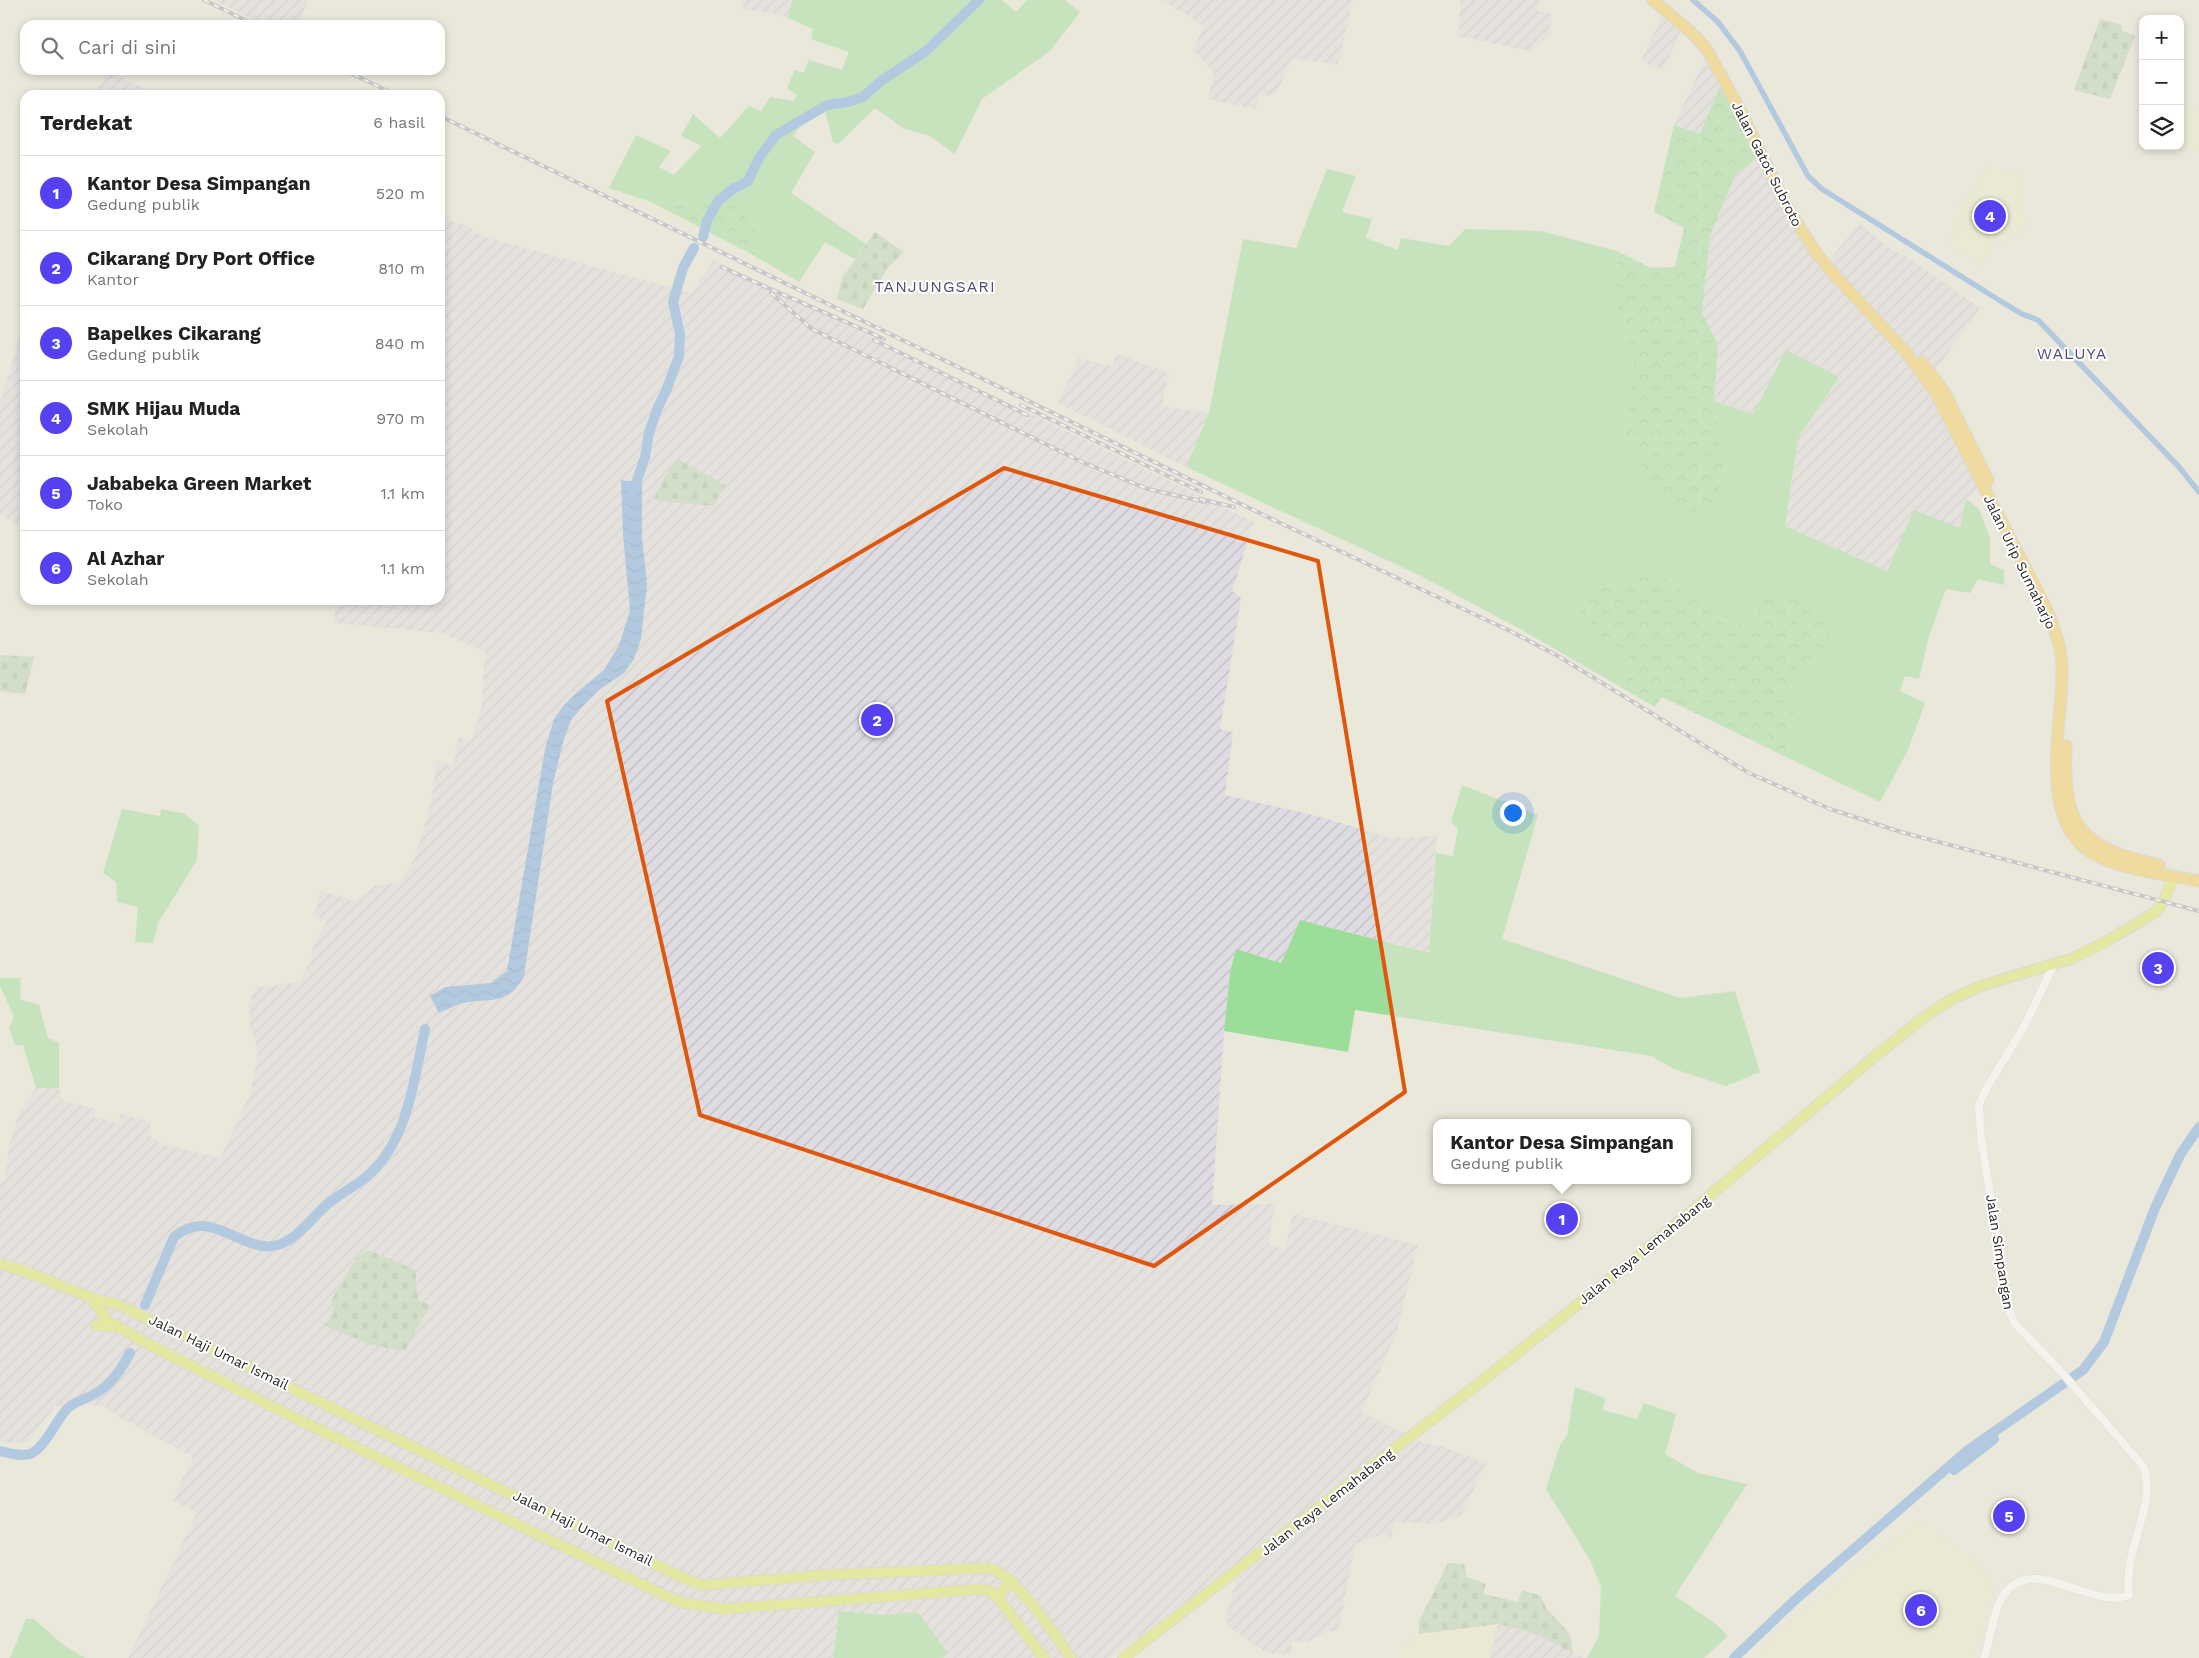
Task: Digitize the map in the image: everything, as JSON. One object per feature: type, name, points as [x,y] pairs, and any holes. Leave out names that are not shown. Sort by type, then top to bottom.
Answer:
[{"type":"highway","name":"Jalan Gatot Subroto","points":[[1653,0],[1693,34],[1706,48],[1738,106],[1769,173],[1805,238],[1829,269],[1906,348]]},
{"type":"highway","name":"Jalan Gatot Subroto","points":[[1664,0],[1700,30],[1722,60],[1789,198],[1811,234],[1834,264],[1906,348]]},
{"type":"highway","name":"Jalan Urip Sumaharjo","points":[[1906,348],[1936,378],[1945,393],[2052,605],[2063,632],[2069,665],[2065,784],[2068,804],[2073,817],[2088,837],[2112,851],[2149,862],[2199,873]]},
{"type":"highway","name":"Jalan Urip Sumaharjo","points":[[1906,348],[1945,410],[2046,609],[2056,634],[2062,666],[2057,778],[2061,811],[2066,824],[2082,845],[2102,857],[2125,865],[2199,881]]},
{"type":"main road","name":"Jalan Raya Lemahabang","points":[[1123,1658],[1482,1381],[1631,1262],[1924,1017],[1952,999],[1981,986],[2084,953],[2152,915],[2160,907],[2174,876]]},
{"type":"main road","name":"Jalan Haji Umar Ismail","points":[[0,1264],[36,1275],[92,1299],[117,1304],[694,1582],[704,1585],[973,1567],[993,1569],[1012,1581],[1071,1658]]},
{"type":"main road","name":"Jalan Haji Umar Ismail","points":[[92,1299],[107,1320],[148,1344],[294,1418],[679,1602],[698,1607],[723,1609],[982,1589],[990,1591],[996,1597]]},
{"type":"main road","points":[[96,1325],[121,1328],[122,1315],[132,1311]]},
{"type":"main road","points":[[1012,1581],[996,1597],[1044,1658]]},
{"type":"street","name":"Jalan Simpangan","points":[[1984,1658],[2002,1597],[2009,1588],[2021,1581],[2038,1579],[2107,1596],[2120,1597],[2129,1595],[2127,1584],[2128,1568],[2148,1491],[2148,1479],[2143,1466],[2056,1367],[2015,1324],[2008,1310],[1979,1117],[1979,1105],[1986,1089],[2025,1025],[2054,964]]},
{"type":"highlighted area","points":[[1004,468],[1318,561],[1405,1092],[1154,1266],[700,1115],[607,701]]},
{"type":"shaded area","points":[[214,0],[308,0],[301,20],[254,20]]},
{"type":"shaded area","points":[[744,0],[792,0],[788,18],[781,15],[743,9]]},
{"type":"shaded area","points":[[1163,0],[1353,0],[1338,65],[1292,58],[1276,94],[1258,97],[1255,109],[1208,99],[1214,72],[1193,50],[1204,26]]},
{"type":"shaded area","points":[[1461,0],[1540,0],[1537,11],[1552,14],[1549,36],[1530,51],[1458,36]]},
{"type":"shaded area","points":[[1665,9],[1685,23],[1663,70],[1641,61]]},
{"type":"shaded area","points":[[1709,50],[1728,72],[1721,84],[1700,135],[1674,125]]},
{"type":"shaded area","points":[[104,75],[115,75],[148,90],[98,90]]},
{"type":"shaded area","points":[[2184,104],[2199,111],[2199,152],[2184,146]]},
{"type":"shaded area","points":[[1759,156],[1825,265],[1860,223],[1887,247],[1912,260],[1980,308],[1928,381],[1983,485],[1966,499],[1960,528],[1914,511],[1887,571],[1785,526],[1798,438],[1839,377],[1753,414],[1714,401],[1718,344],[1702,313],[1710,235],[1736,174]]},
{"type":"shaded area","points":[[1986,166],[2025,175],[2019,214],[2029,217],[2021,236],[2008,232],[2005,244],[1993,241],[1983,265],[1950,246],[1957,209],[1973,190]]},
{"type":"shaded area","points":[[445,218],[469,227],[484,237],[691,293],[714,260],[1254,522],[1232,591],[1241,598],[1220,729],[1233,732],[1225,795],[1317,816],[1391,838],[1437,836],[1429,953],[1300,920],[1281,963],[1236,949],[1230,972],[1224,1031],[1212,1205],[1275,1204],[1269,1244],[1285,1249],[1293,1214],[1418,1245],[1397,1331],[1362,1412],[1424,1443],[1444,1447],[1486,1463],[1461,1516],[1432,1524],[1394,1523],[1391,1539],[1385,1534],[1355,1544],[1339,1630],[1326,1632],[1306,1643],[1292,1641],[1291,1655],[1268,1653],[1228,1627],[1226,1614],[1236,1581],[1233,1568],[1110,1658],[940,1658],[948,1653],[918,1612],[883,1615],[839,1611],[833,1658],[128,1658],[197,1513],[173,1500],[193,1457],[119,1417],[102,1405],[55,1406],[28,1442],[0,1443],[0,1180],[4,1180],[9,1147],[19,1112],[36,1088],[59,1088],[62,1100],[96,1109],[94,1117],[118,1123],[121,1114],[151,1122],[149,1135],[161,1144],[220,1158],[250,1094],[257,1061],[256,1043],[250,1028],[249,1004],[256,988],[300,982],[312,957],[313,946],[327,921],[314,916],[321,891],[354,901],[375,886],[400,882],[410,868],[423,832],[431,801],[437,762],[453,765],[459,737],[471,741],[481,709],[485,652],[442,633],[333,623],[336,605],[445,605]]},
{"type":"shaded area","points":[[20,335],[20,525],[0,515],[0,404]]},
{"type":"shaded area","points":[[1116,354],[1169,373],[1162,406],[1209,413],[1186,467],[1058,403],[1079,358],[1112,367]]},
{"type":"shaded area","points":[[1917,1519],[1981,1565],[1995,1591],[1974,1658],[1756,1658],[1774,1636],[1881,1551]]},
{"type":"shaded area","points":[[1485,1624],[1498,1624],[1489,1658],[1398,1658],[1401,1646],[1419,1634]]},
{"type":"shaded area","points":[[1498,1624],[1536,1634],[1584,1658],[1489,1658]]},
{"type":"green space","points":[[792,0],[1002,0],[1016,12],[1027,0],[1065,0],[1080,12],[1050,51],[982,99],[955,154],[930,136],[903,128],[875,108],[838,144],[833,142],[825,111],[815,106],[793,136],[815,152],[791,193],[866,244],[855,259],[825,242],[799,282],[753,255],[755,229],[709,191],[687,204],[651,202],[609,188],[636,135],[671,151],[659,167],[674,175],[701,146],[681,136],[693,114],[720,138],[749,106],[761,111],[770,97],[793,101],[797,95],[787,88],[795,70],[804,73],[809,60],[842,70],[849,52],[811,39],[813,29],[788,18]]},
{"type":"green space","points":[[2100,19],[2122,25],[2121,30],[2135,36],[2110,99],[2074,90]]},
{"type":"green space","points":[[1721,84],[1759,156],[1736,174],[1710,235],[1702,313],[1718,344],[1714,401],[1725,481],[1703,516],[1685,513],[1648,481],[1626,432],[1633,359],[1615,297],[1617,251],[1651,268],[1675,267],[1684,228],[1654,212],[1674,125],[1700,134]]},
{"type":"green space","points":[[1327,169],[1356,176],[1342,212],[1372,219],[1366,238],[1398,250],[1401,238],[1449,246],[1465,229],[1541,231],[1617,251],[1615,297],[1633,359],[1626,432],[1725,481],[1714,401],[1753,414],[1786,350],[1839,377],[1798,438],[1785,526],[1887,571],[1914,510],[1960,528],[1966,499],[1979,509],[1990,538],[1990,564],[2004,570],[2004,585],[1978,579],[1970,593],[1946,589],[1929,636],[1919,679],[1905,676],[1900,691],[1925,703],[1908,750],[1880,802],[1786,757],[1795,721],[1789,675],[1823,655],[1753,626],[1722,620],[1663,575],[1598,635],[1631,660],[1624,689],[1522,630],[1419,575],[1186,467],[1209,413],[1243,239],[1296,248]]},
{"type":"green space","points":[[709,190],[736,206],[756,230],[753,255],[651,202],[687,204]]},
{"type":"green space","points":[[875,232],[904,252],[888,267],[863,309],[837,299],[842,278]]},
{"type":"green space","points":[[677,459],[725,485],[714,506],[654,500],[664,478]]},
{"type":"green space","points":[[1663,575],[1722,620],[1753,626],[1765,593],[1804,598],[1832,624],[1823,655],[1789,675],[1795,721],[1786,757],[1662,697],[1655,707],[1624,689],[1631,660],[1598,635],[1574,603],[1607,581]]},
{"type":"green space","points":[[0,655],[34,657],[25,694],[0,691]]},
{"type":"green space","points":[[1462,785],[1538,815],[1502,939],[1680,998],[1735,991],[1760,1072],[1726,1086],[1674,1069],[1652,1056],[1355,1010],[1348,1052],[1224,1031],[1230,972],[1236,949],[1281,963],[1300,920],[1429,953],[1436,853],[1453,856],[1458,829],[1451,822]]},
{"type":"green space","points":[[122,809],[160,816],[161,809],[185,814],[199,826],[197,860],[158,923],[153,943],[135,942],[138,907],[117,902],[116,882],[103,873]]},
{"type":"green space","points":[[0,978],[21,978],[20,999],[39,1005],[48,1038],[59,1043],[59,1088],[36,1088],[23,1045],[15,1045],[9,1028],[14,1016],[0,986]]},
{"type":"green space","points":[[369,1250],[415,1270],[418,1300],[430,1305],[405,1351],[371,1345],[326,1326],[334,1308],[331,1301],[356,1258]]},
{"type":"green space","points":[[1575,1387],[1605,1398],[1603,1410],[1637,1419],[1644,1403],[1676,1414],[1665,1454],[1698,1473],[1747,1484],[1675,1596],[1716,1624],[1728,1636],[1704,1658],[1587,1658],[1599,1636],[1601,1587],[1590,1560],[1546,1489],[1560,1445],[1567,1436]]},
{"type":"green space","points":[[1448,1563],[1464,1564],[1467,1577],[1486,1584],[1483,1594],[1518,1602],[1522,1590],[1541,1596],[1546,1608],[1570,1634],[1573,1653],[1536,1634],[1498,1624],[1419,1634],[1419,1621]]},
{"type":"green space","points":[[839,1611],[883,1615],[918,1612],[948,1653],[940,1658],[833,1658]]},
{"type":"green space","points":[[26,1619],[34,1619],[62,1644],[85,1658],[10,1658]]},
{"type":"water","points":[[621,480],[642,483],[642,537],[647,584],[641,639],[634,659],[624,673],[599,690],[582,707],[571,720],[564,739],[553,783],[524,976],[518,986],[504,997],[460,1004],[439,1013],[430,996],[445,987],[491,983],[507,971],[545,749],[554,719],[563,706],[576,693],[604,670],[619,645],[630,611],[623,534]]},
{"type":"waterway","points":[[703,237],[707,221],[718,201],[733,189],[748,181],[759,158],[776,135],[827,105],[848,102],[863,97],[881,81],[926,51],[979,0]]},
{"type":"waterway","points":[[1693,0],[1718,22],[1740,51],[1808,176],[1822,189],[2002,302],[2022,314],[2038,320],[2179,467],[2199,492]]},
{"type":"waterway","points":[[632,495],[645,457],[649,433],[679,356],[680,334],[673,302],[683,268],[694,248]]},
{"type":"waterway","points":[[145,1305],[174,1237],[186,1229],[198,1226],[208,1227],[263,1246],[281,1244],[303,1229],[332,1200],[365,1178],[379,1164],[391,1147],[400,1129],[413,1089],[425,1029]]},
{"type":"waterway","points":[[1734,1658],[1795,1600],[1968,1450],[2083,1370],[2104,1342],[2155,1208],[2180,1155],[2199,1127]]},
{"type":"waterway","points":[[0,1451],[23,1455],[35,1451],[45,1441],[66,1410],[107,1385],[120,1370],[130,1353]]},
{"type":"waterway","points":[[1954,1470],[1994,1439]]},
{"type":"railway","points":[[204,0],[245,20]]},
{"type":"railway","points":[[354,75],[386,90]]},
{"type":"railway","points":[[445,118],[1276,521],[1510,631],[1558,656],[1749,773],[1830,809],[1901,832],[2199,911]]},
{"type":"railway","points":[[722,267],[884,339]]},
{"type":"railway","points":[[771,293],[812,329],[1082,462],[1148,489],[1205,502]]},
{"type":"railway","points":[[874,340],[1027,415]]},
{"type":"railway","points":[[1021,405],[1201,492]]},
{"type":"railway","points":[[1200,499],[1234,507]]},
{"type":"place","name":"SMK Hijau Muda","points":[[1990,216]]},
{"type":"place","name":"Cikarang Dry Port Office","points":[[877,720]]},
{"type":"place","name":"Bapelkes Cikarang","points":[[2158,968]]},
{"type":"place","name":"Kantor Desa Simpangan","points":[[1562,1219]]},
{"type":"place","name":"Jababeka Green Market","points":[[2009,1516]]},
{"type":"place","name":"Al Azhar","points":[[1921,1610]]},
{"type":"district","name":"TANJUNGSARI","points":[[935,286]]},
{"type":"district","name":"WALUYA","points":[[2072,353]]}]
